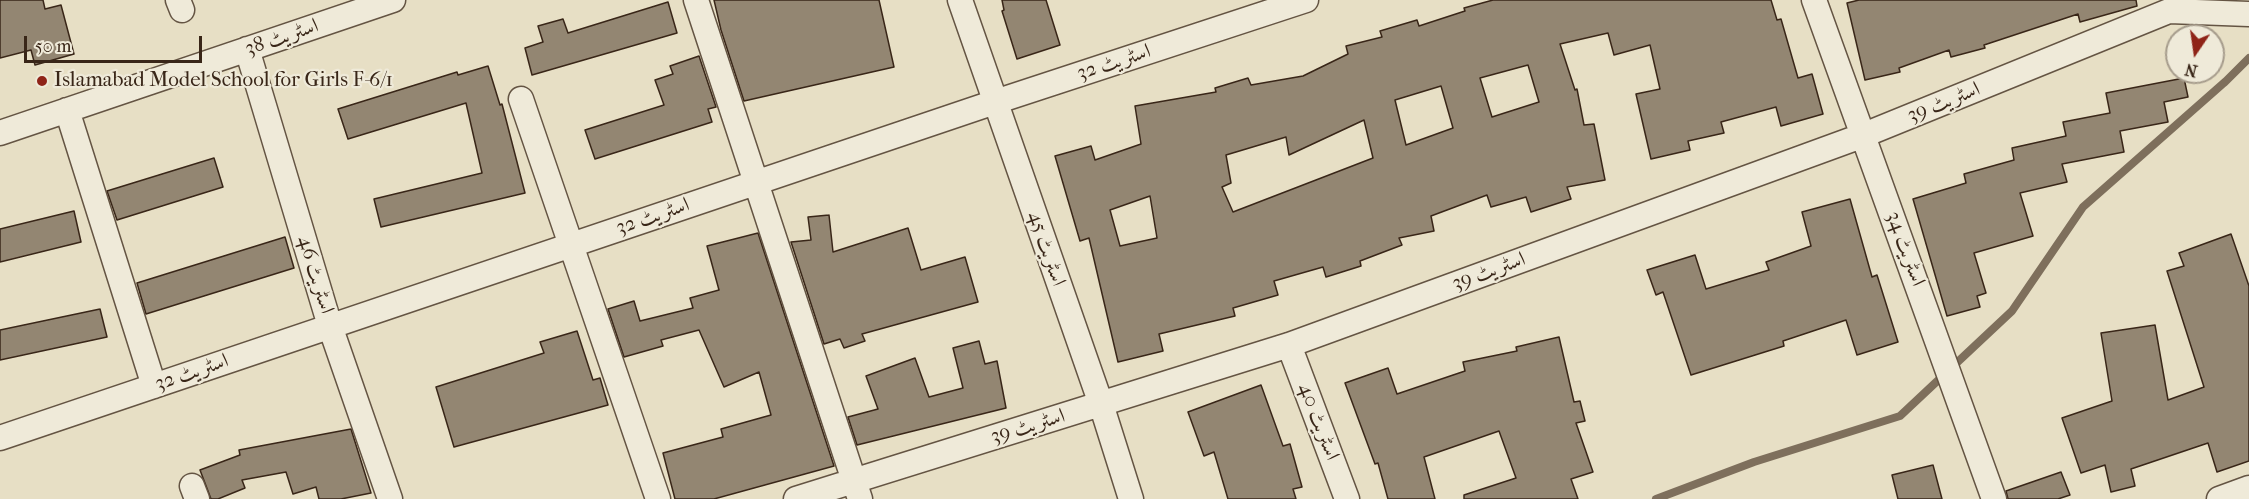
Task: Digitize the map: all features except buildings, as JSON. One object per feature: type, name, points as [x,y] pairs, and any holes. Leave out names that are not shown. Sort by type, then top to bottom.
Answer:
[{"type":"street","name":"اسٹریٹ 38","points":[[0,133],[393,0]]},
{"type":"street","points":[[696,0],[856,490]]},
{"type":"street","name":"اسٹریٹ 45","points":[[960,0],[1101,404],[1131,499]]},
{"type":"street","name":"اسٹریٹ 32","points":[[0,438],[995,102],[1306,0]]},
{"type":"street","name":"اسٹریٹ 34","points":[[1815,0],[1995,499]]},
{"type":"street","name":"اسٹریٹ 39","points":[[796,499],[856,490],[1101,404],[1288,345],[1864,135],[2169,11],[2249,14]]},
{"type":"street","name":"اسٹریٹ 46","points":[[247,49],[330,326],[390,499]]},
{"type":"street","points":[[521,99],[658,499]]},
{"type":"street","points":[[68,110],[154,386]]},
{"type":"street","name":"اسٹریٹ 40","points":[[1288,345],[1347,499]]},
{"type":"street","points":[[2218,499],[2249,488]]},
{"type":"waterway","points":[[2225,82],[2249,58]]},
{"type":"waterway","points":[[1656,499],[1754,462],[1900,416],[2012,311],[2083,207],[2226,81]]},
{"type":"place","name":"Islamabad Model School for Girls F-6/1","points":[[42,81]]}]
